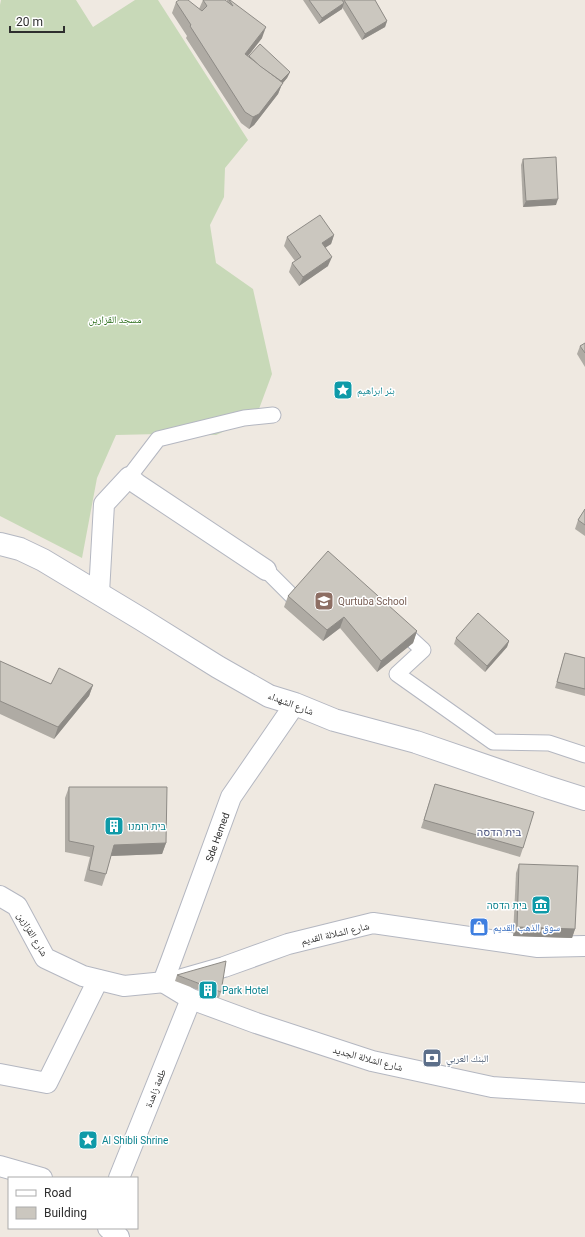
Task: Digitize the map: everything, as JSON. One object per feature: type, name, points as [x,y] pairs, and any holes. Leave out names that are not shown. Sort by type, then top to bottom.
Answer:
[{"type":"street","points":[[99,593],[104,504],[129,477],[158,439],[244,418],[272,415]]},
{"type":"street","points":[[129,477],[137,484],[266,570],[292,596]]},
{"type":"street","name":"شارع الشهداء","points":[[0,544],[20,549],[43,560],[218,667],[269,696],[295,704],[334,720],[416,742],[585,799]]},
{"type":"street","points":[[388,618],[423,650],[396,674],[493,742],[549,743],[585,755]]},
{"type":"street","name":"Sde Hemed","points":[[163,982],[231,797],[295,704]]},
{"type":"street","name":"شارع القزازين","points":[[0,896],[17,906],[45,958],[83,976],[124,986],[163,982]]},
{"type":"street","name":"شارع الشلالة القديم","points":[[163,982],[175,981],[224,967],[288,944],[372,923],[538,947],[585,946]]},
{"type":"street","points":[[0,1074],[47,1083],[98,980]]},
{"type":"street","name":"شارع الشلالة الجديد","points":[[163,982],[191,999],[256,1023],[372,1061],[492,1087],[585,1093]]},
{"type":"street","name":"طلعة زاهدة","points":[[119,1177],[191,999]]},
{"type":"street","points":[[0,1166],[38,1177]]},
{"type":"street","points":[[109,1229],[119,1237]]},
{"type":"green space","name":"مسجد القزازين","points":[[1,0],[76,0],[93,27],[135,0],[158,0],[248,140],[225,168],[224,197],[210,225],[216,263],[253,289],[272,374],[256,417],[216,435],[116,435],[97,478],[82,558],[0,516]]},
{"type":"building","points":[[179,0],[188,0],[202,11],[207,6],[203,0],[225,0],[233,6],[230,0],[266,27],[245,54],[283,83],[259,114],[253,117],[245,112],[190,26],[191,25],[176,2]]},
{"type":"building","points":[[309,0],[342,0],[344,3],[322,18]]},
{"type":"building","points":[[344,0],[375,0],[387,21],[365,34]]},
{"type":"building","points":[[260,44],[290,72],[281,81],[249,56]]},
{"type":"building","points":[[556,157],[558,199],[526,201],[523,159]]},
{"type":"building","points":[[320,215],[334,235],[322,243],[332,257],[303,277],[292,263],[301,257],[287,237]]},
{"type":"building","points":[[585,343],[585,353],[580,346]]},
{"type":"building","points":[[585,509],[585,525],[578,520]]},
{"type":"building","points":[[328,551],[417,631],[381,661],[344,617],[327,630],[288,596]]},
{"type":"building","points":[[478,613],[509,641],[487,666],[456,638]]},
{"type":"building","points":[[565,653],[585,658],[585,689],[557,682]]},
{"type":"building","points":[[0,661],[51,684],[59,668],[93,685],[58,727],[0,701]]},
{"type":"building","points":[[435,784],[534,812],[523,848],[424,820]]},
{"type":"building","name":"בית רומנו","points":[[69,787],[167,787],[166,843],[114,845],[106,874],[89,870],[94,846],[69,841]]},
{"type":"building","name":"בית הדסה","points":[[519,864],[578,866],[575,929],[517,927]]},
{"type":"building","name":"Park Hotel","points":[[226,961],[221,992],[177,975]]},
{"type":"place","name":"بئر ابراهيم","points":[[343,390]]},
{"type":"place","name":"Qurtuba School","points":[[324,601]]},
{"type":"place","name":"בית רומנו","points":[[114,826]]},
{"type":"place","name":"בית הדסה","points":[[541,905]]},
{"type":"place","name":"سوق الذهب القديم","points":[[479,927]]},
{"type":"place","name":"Park Hotel","points":[[208,990]]},
{"type":"place","name":"البنك العربي","points":[[432,1058]]},
{"type":"place","name":"Al Shibli Shrine","points":[[88,1140]]},
{"type":"district","name":"בית הדסה","points":[[499,832]]}]
